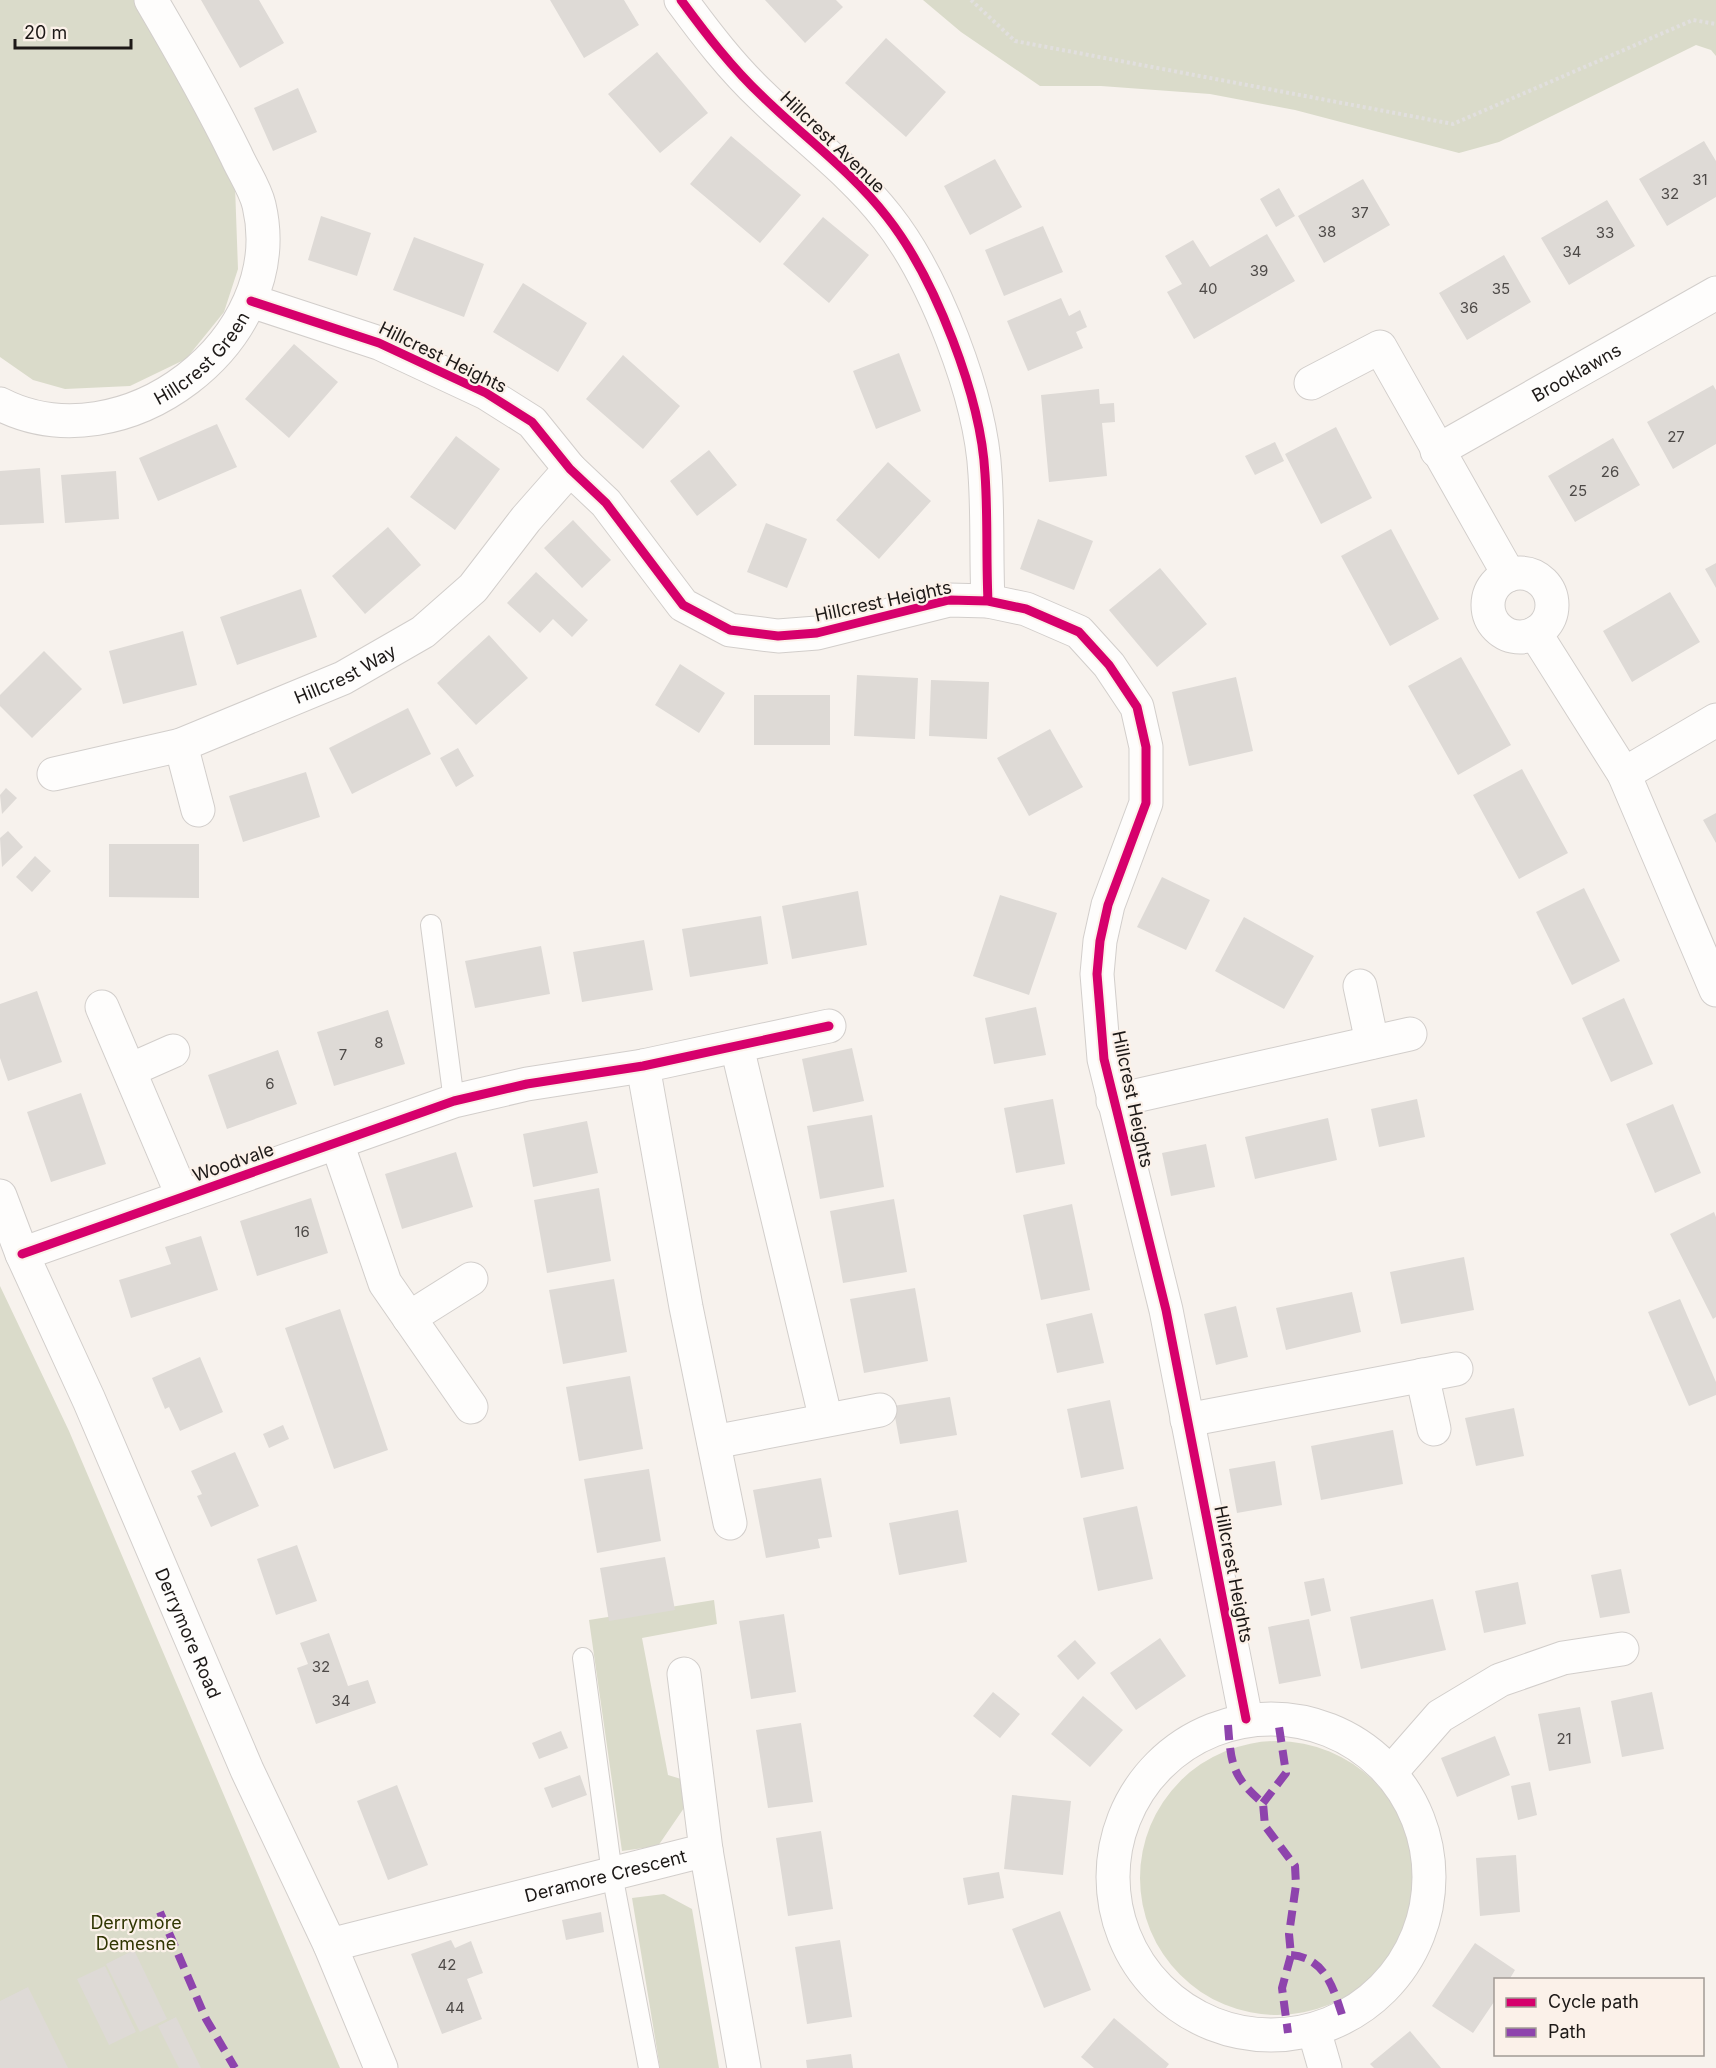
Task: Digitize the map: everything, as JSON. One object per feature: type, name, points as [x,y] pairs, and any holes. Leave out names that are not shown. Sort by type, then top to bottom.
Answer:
[{"type":"street","name":"Hillcrest Green","points":[[0,404],[22,415],[70,423],[114,417],[158,399],[195,375],[230,335],[251,301],[263,247],[259,204],[202,85],[151,0]]},
{"type":"street","name":"Hillcrest Avenue","points":[[681,0],[715,46],[761,96],[844,171],[887,218],[921,270],[975,404],[985,474],[988,601]]},
{"type":"street","name":"Brooklawns","points":[[1437,451],[1716,293]]},
{"type":"street","name":"Hillcrest Heights","points":[[251,301],[379,343],[486,393],[532,422],[570,469],[606,503],[683,605],[730,630],[778,636],[816,633],[949,600],[988,601],[1026,609],[1079,632],[1109,665],[1137,707],[1146,747],[1146,803],[1108,905],[1097,974],[1104,1059],[1166,1310],[1245,1719]]},
{"type":"street","points":[[1311,383],[1380,347],[1509,576]]},
{"type":"street","name":"Hillcrest Way","points":[[54,774],[181,745],[343,678],[423,632],[473,588],[526,519],[570,469]]},
{"type":"street","points":[[1520,573],[1530,575],[1547,587],[1552,608],[1549,618],[1535,633],[1526,637],[1505,633],[1491,618],[1489,597],[1500,581],[1509,576],[1520,573]]},
{"type":"street","points":[[1535,633],[1624,774],[1716,990]]},
{"type":"street","points":[[1624,774],[1716,720]]},
{"type":"street","points":[[181,745],[198,810]]},
{"type":"street","points":[[1360,986],[1372,1042]]},
{"type":"street","points":[[102,1006],[183,1197]]},
{"type":"street","name":"Woodvale","points":[[22,1254],[454,1101],[528,1084],[643,1066],[829,1026]]},
{"type":"street","name":"Hillcrest Heights","points":[[1113,1101],[1410,1034]]},
{"type":"street","points":[[737,1047],[826,1420]]},
{"type":"street","points":[[130,1070],[173,1051]]},
{"type":"street","points":[[643,1066],[730,1523]]},
{"type":"street","points":[[337,1143],[384,1283],[471,1407]]},
{"type":"street","name":"Derrymore Road","points":[[0,1196],[22,1254],[94,1411],[247,1770],[330,1945],[381,2068]]},
{"type":"street","points":[[409,1318],[471,1279]]},
{"type":"street","points":[[1187,1420],[1456,1369]]},
{"type":"street","points":[[1422,1375],[1434,1429]]},
{"type":"street","points":[[714,1442],[879,1410]]},
{"type":"street","points":[[1391,1772],[1440,1716],[1500,1680],[1563,1658],[1622,1649]]},
{"type":"street","name":"Deramore Crescent","points":[[330,1945],[706,1850],[684,1674]]},
{"type":"street","points":[[1245,1719],[1299,1720],[1349,1738],[1391,1772],[1419,1817],[1430,1869],[1424,1922],[1400,1970],[1362,2008],[1344,2021],[1314,2030],[1261,2036],[1210,2024],[1166,1997],[1133,1958],[1114,1910],[1112,1858],[1126,1809],[1155,1766],[1196,1736],[1245,1719]]},
{"type":"street","points":[[706,1850],[744,2068]]},
{"type":"street","points":[[1314,2030],[1325,2068]]},
{"type":"lane","points":[[430,926],[454,1101]]},
{"type":"lane","points":[[583,1658],[612,1874],[649,2068]]},
{"type":"path","points":[[971,0],[1015,41],[1453,124],[1693,20],[1716,24]]},
{"type":"green space","points":[[0,0],[136,0],[235,186],[238,269],[224,312],[186,359],[130,386],[65,389],[33,380],[0,357]]},
{"type":"green space","points":[[923,0],[1716,0],[1716,56],[1711,50],[1696,45],[1499,142],[1459,153],[1295,110],[1210,94],[1101,86],[1040,86],[961,32]]},
{"type":"green space","name":"Derrymore Demesne","points":[[0,1286],[69,1431],[340,2068],[0,2068]]},
{"type":"green space","points":[[714,1600],[717,1624],[642,1638],[668,1775],[681,1779],[684,1808],[658,1846],[622,1851],[589,1620]]},
{"type":"green space","points":[[1277,1741],[1304,1744],[1329,1751],[1353,1764],[1374,1781],[1391,1802],[1404,1826],[1411,1851],[1414,1878],[1411,1905],[1404,1930],[1391,1954],[1374,1975],[1353,1992],[1329,2005],[1304,2012],[1277,2015],[1250,2012],[1225,2005],[1201,1992],[1180,1975],[1163,1954],[1150,1930],[1143,1905],[1140,1878],[1143,1851],[1150,1826],[1163,1802],[1180,1781],[1201,1764],[1225,1751],[1250,1744]]},
{"type":"green space","points":[[664,1894],[692,1909],[719,2068],[660,2068],[632,1898]]},
{"type":"building","points":[[201,0],[259,0],[284,43],[240,68]]},
{"type":"building","points":[[550,0],[624,0],[639,25],[584,58]]},
{"type":"building","points":[[765,0],[836,0],[843,7],[805,43]]},
{"type":"building","points":[[886,38],[946,92],[906,137],[845,83]]},
{"type":"building","points":[[657,52],[708,113],[660,153],[608,94]]},
{"type":"building","points":[[298,88],[317,132],[273,151],[254,108]]},
{"type":"building","points":[[731,136],[801,195],[760,243],[690,184]]},
{"type":"building","points":[[1704,141],[1716,161],[1716,197],[1667,226],[1639,179]]},
{"type":"building","points":[[995,159],[1022,207],[970,235],[944,186]]},
{"type":"building","points":[[1363,179],[1390,225],[1324,263],[1298,216]]},
{"type":"building","points":[[1279,188],[1295,216],[1276,227],[1260,199]]},
{"type":"building","points":[[1607,200],[1635,246],[1569,285],[1541,238]]},
{"type":"building","points":[[321,216],[371,233],[357,276],[308,260]]},
{"type":"building","points":[[823,217],[869,255],[829,303],[783,264]]},
{"type":"building","points":[[1043,226],[1063,272],[1004,296],[985,250]]},
{"type":"building","points":[[1267,234],[1295,281],[1194,339],[1167,292],[1182,284],[1165,256],[1193,240],[1210,267]]},
{"type":"building","points":[[414,237],[484,264],[464,317],[393,290]]},
{"type":"building","points":[[1504,255],[1531,302],[1467,340],[1439,293]]},
{"type":"building","points":[[523,283],[587,323],[558,372],[493,332]]},
{"type":"building","points":[[1061,298],[1069,316],[1080,310],[1087,327],[1076,332],[1083,348],[1028,371],[1007,321]]},
{"type":"building","points":[[294,344],[338,382],[289,438],[245,399]]},
{"type":"building","points":[[899,353],[921,411],[876,429],[853,371]]},
{"type":"building","points":[[623,355],[680,406],[643,449],[586,399]]},
{"type":"building","points":[[1713,385],[1716,390],[1716,444],[1673,469],[1647,422]]},
{"type":"building","points":[[1099,389],[1100,404],[1114,403],[1115,422],[1102,423],[1107,476],[1049,482],[1041,395]]},
{"type":"building","points":[[217,424],[237,467],[158,501],[139,458]]},
{"type":"building","points":[[1336,427],[1372,498],[1321,524],[1285,454]]},
{"type":"building","points":[[456,436],[500,469],[455,530],[410,497]]},
{"type":"building","points":[[1613,438],[1640,485],[1575,522],[1548,476]]},
{"type":"building","points":[[1275,442],[1284,461],[1255,475],[1245,456]]},
{"type":"building","points":[[709,450],[737,485],[697,516],[670,481]]},
{"type":"building","points":[[888,462],[931,501],[879,559],[836,520]]},
{"type":"building","points":[[40,468],[44,523],[0,525],[0,471]]},
{"type":"building","points":[[116,471],[119,519],[65,523],[61,475]]},
{"type":"building","points":[[1038,519],[1093,541],[1074,590],[1020,569]]},
{"type":"building","points":[[573,520],[611,560],[582,588],[544,548]]},
{"type":"building","points":[[766,523],[807,539],[787,588],[747,572]]},
{"type":"building","points":[[388,527],[421,565],[365,614],[332,576]]},
{"type":"building","points":[[1391,529],[1439,619],[1390,646],[1341,556]]},
{"type":"building","points":[[1716,563],[1716,588],[1705,569]]},
{"type":"building","points":[[1160,568],[1207,624],[1157,667],[1109,610]]},
{"type":"building","points":[[536,572],[588,620],[572,637],[553,619],[540,633],[507,603]]},
{"type":"building","points":[[301,589],[317,637],[237,665],[220,617]]},
{"type":"building","points":[[1670,592],[1700,642],[1632,682],[1603,631]]},
{"type":"building","points":[[183,631],[197,685],[123,704],[109,651]]},
{"type":"building","points":[[489,635],[528,678],[476,725],[437,683]]},
{"type":"building","points":[[44,651],[82,689],[32,738],[0,706],[0,695]]},
{"type":"building","points":[[1461,657],[1511,745],[1458,775],[1408,686]]},
{"type":"building","points":[[680,664],[725,693],[699,733],[655,705]]},
{"type":"building","points":[[857,675],[918,678],[915,739],[854,736]]},
{"type":"building","points":[[1236,677],[1253,751],[1189,766],[1172,692]]},
{"type":"building","points":[[931,680],[989,682],[987,739],[929,736]]},
{"type":"building","points":[[754,695],[830,695],[830,745],[754,745]]},
{"type":"building","points":[[408,708],[431,754],[352,794],[329,748]]},
{"type":"building","points":[[1050,729],[1083,787],[1029,816],[997,758]]},
{"type":"building","points":[[458,748],[474,776],[456,787],[440,758]]},
{"type":"building","points":[[1522,769],[1568,853],[1519,879],[1473,795]]},
{"type":"building","points":[[306,772],[320,817],[243,842],[229,796]]},
{"type":"building","points":[[6,788],[17,798],[2,814],[0,795]]},
{"type":"building","points":[[1716,813],[1716,843],[1703,820]]},
{"type":"building","points":[[8,831],[23,847],[2,867],[0,838]]},
{"type":"building","points":[[109,844],[199,844],[199,898],[109,897]]},
{"type":"building","points":[[35,856],[51,871],[32,892],[16,877]]},
{"type":"building","points":[[1162,877],[1210,900],[1186,950],[1137,927]]},
{"type":"building","points":[[1584,888],[1620,961],[1572,985],[1536,912]]},
{"type":"building","points":[[858,891],[867,945],[792,959],[782,906]]},
{"type":"building","points":[[1000,895],[1057,913],[1029,995],[973,976]]},
{"type":"building","points":[[761,916],[768,964],[690,977],[682,929]]},
{"type":"building","points":[[1244,917],[1314,956],[1284,1009],[1215,971]]},
{"type":"building","points":[[644,940],[653,990],[582,1002],[573,952]]},
{"type":"building","points":[[541,946],[550,994],[475,1008],[465,961]]},
{"type":"building","points":[[37,991],[62,1062],[8,1081],[0,1058],[0,1004]]},
{"type":"building","points":[[1624,998],[1653,1064],[1611,1082],[1582,1018]]},
{"type":"building","points":[[1036,1007],[1046,1055],[994,1064],[985,1018]]},
{"type":"building","points":[[388,1010],[405,1064],[334,1086],[317,1032]]},
{"type":"building","points":[[852,1048],[864,1101],[813,1112],[802,1059]]},
{"type":"building","points":[[278,1050],[297,1104],[227,1129],[208,1075]]},
{"type":"building","points":[[81,1093],[106,1164],[51,1182],[27,1112]]},
{"type":"building","points":[[1053,1099],[1065,1164],[1016,1173],[1004,1108]]},
{"type":"building","points":[[1417,1099],[1425,1137],[1379,1147],[1371,1109]]},
{"type":"building","points":[[1673,1104],[1701,1173],[1655,1193],[1626,1124]]},
{"type":"building","points":[[872,1115],[884,1187],[820,1199],[807,1126]]},
{"type":"building","points":[[1328,1118],[1337,1160],[1255,1179],[1245,1137]]},
{"type":"building","points":[[587,1121],[598,1173],[533,1187],[523,1134]]},
{"type":"building","points":[[1206,1144],[1215,1187],[1171,1196],[1162,1153]]},
{"type":"building","points":[[456,1152],[473,1207],[402,1229],[385,1174]]},
{"type":"building","points":[[599,1188],[611,1261],[547,1273],[534,1200]]},
{"type":"building","points":[[311,1198],[328,1253],[257,1276],[240,1221]]},
{"type":"building","points":[[894,1199],[907,1272],[843,1283],[830,1211]]},
{"type":"building","points":[[1072,1204],[1090,1290],[1041,1300],[1023,1215]]},
{"type":"building","points":[[1714,1212],[1716,1217],[1716,1317],[1713,1319],[1670,1234]]},
{"type":"building","points":[[201,1236],[218,1290],[131,1318],[119,1280],[171,1264],[165,1247]]},
{"type":"building","points":[[1464,1257],[1474,1310],[1401,1324],[1390,1272]]},
{"type":"building","points":[[614,1279],[627,1352],[563,1364],[549,1290]]},
{"type":"building","points":[[915,1288],[928,1361],[864,1373],[850,1299]]},
{"type":"building","points":[[1352,1292],[1361,1332],[1286,1350],[1276,1308]]},
{"type":"building","points":[[1680,1299],[1716,1382],[1716,1395],[1689,1406],[1648,1312]]},
{"type":"building","points":[[1236,1306],[1248,1357],[1216,1365],[1204,1314]]},
{"type":"building","points":[[340,1309],[388,1450],[334,1469],[285,1328]]},
{"type":"building","points":[[1092,1313],[1104,1363],[1057,1373],[1046,1324]]},
{"type":"building","points":[[200,1357],[223,1412],[180,1431],[169,1407],[165,1409],[152,1378]]},
{"type":"building","points":[[630,1376],[643,1449],[579,1461],[566,1387]]},
{"type":"building","points":[[950,1397],[957,1435],[900,1444],[893,1406]]},
{"type":"building","points":[[1110,1400],[1124,1469],[1081,1478],[1067,1409]]},
{"type":"building","points":[[1514,1408],[1524,1456],[1476,1466],[1465,1418]]},
{"type":"building","points":[[283,1425],[289,1439],[269,1448],[263,1434]]},
{"type":"building","points":[[1393,1430],[1403,1484],[1321,1500],[1311,1446]]},
{"type":"building","points":[[235,1452],[259,1506],[211,1527],[197,1496],[202,1494],[191,1471]]},
{"type":"building","points":[[1275,1461],[1282,1505],[1237,1513],[1229,1469]]},
{"type":"building","points":[[649,1469],[661,1541],[597,1553],[584,1479]]},
{"type":"building","points":[[821,1478],[832,1537],[818,1539],[820,1548],[766,1558],[753,1490]]},
{"type":"building","points":[[1137,1506],[1153,1579],[1098,1591],[1083,1518]]},
{"type":"building","points":[[958,1510],[967,1562],[899,1575],[889,1523]]},
{"type":"building","points":[[297,1545],[317,1601],[276,1615],[257,1559]]},
{"type":"building","points":[[665,1557],[675,1610],[609,1621],[600,1568]]},
{"type":"building","points":[[1621,1569],[1630,1613],[1600,1618],[1591,1575]]},
{"type":"building","points":[[1324,1578],[1331,1611],[1311,1616],[1304,1582]]},
{"type":"building","points":[[1518,1582],[1526,1624],[1484,1633],[1475,1591]]},
{"type":"building","points":[[1433,1599],[1446,1650],[1361,1669],[1350,1617]]},
{"type":"building","points":[[784,1614],[796,1692],[751,1699],[739,1621]]},
{"type":"building","points":[[1309,1619],[1321,1676],[1279,1684],[1268,1627]]},
{"type":"building","points":[[329,1633],[348,1686],[368,1680],[376,1703],[316,1724],[297,1668],[308,1664],[300,1643]]},
{"type":"building","points":[[1160,1638],[1186,1676],[1136,1710],[1110,1673]]},
{"type":"building","points":[[1075,1640],[1096,1663],[1078,1680],[1057,1656]]},
{"type":"building","points":[[993,1692],[1020,1714],[1000,1738],[973,1716]]},
{"type":"building","points":[[1652,1692],[1664,1749],[1622,1757],[1611,1701]]},
{"type":"building","points":[[1083,1696],[1123,1730],[1090,1767],[1051,1734]]},
{"type":"building","points":[[1580,1707],[1591,1763],[1549,1771],[1538,1714]]},
{"type":"building","points":[[801,1723],[813,1802],[768,1808],[756,1730]]},
{"type":"building","points":[[561,1731],[568,1748],[539,1759],[532,1743]]},
{"type":"building","points":[[1495,1736],[1510,1775],[1457,1797],[1441,1758]]},
{"type":"building","points":[[580,1775],[587,1795],[552,1808],[544,1788]]},
{"type":"building","points":[[1530,1782],[1537,1815],[1518,1820],[1511,1786]]},
{"type":"building","points":[[397,1785],[428,1865],[388,1880],[357,1801]]},
{"type":"building","points":[[1012,1795],[1071,1801],[1063,1875],[1004,1869]]},
{"type":"building","points":[[821,1831],[833,1909],[788,1916],[776,1838]]},
{"type":"building","points":[[1516,1855],[1520,1912],[1480,1916],[1476,1858]]},
{"type":"building","points":[[999,1872],[1004,1898],[968,1905],[963,1878]]},
{"type":"building","points":[[1060,1911],[1091,1990],[1044,2008],[1012,1929]]},
{"type":"building","points":[[601,1912],[604,1932],[566,1940],[562,1920]]},
{"type":"building","points":[[451,1940],[455,1948],[471,1941],[483,1973],[467,1979],[482,2019],[442,2034],[411,1954]]},
{"type":"building","points":[[840,1940],[852,2017],[807,2024],[795,1947]]},
{"type":"building","points":[[1475,1943],[1515,1970],[1510,1978],[1494,1978],[1494,2002],[1473,2033],[1432,2006]]},
{"type":"building","points":[[134,1950],[167,2019],[140,2032],[106,1964]]},
{"type":"building","points":[[105,1966],[136,2032],[109,2045],[77,1979]]},
{"type":"building","points":[[28,1987],[68,2068],[0,2068],[0,2001]]},
{"type":"building","points":[[176,2017],[201,2068],[179,2068],[158,2026]]},
{"type":"building","points":[[1114,2018],[1169,2064],[1166,2068],[1094,2068],[1081,2057]]},
{"type":"building","points":[[1410,2031],[1441,2068],[1374,2068],[1370,2064]]},
{"type":"building","points":[[851,2054],[853,2068],[807,2068],[806,2060]]},
{"type":"marked path","points":[[1263,1803],[1286,1773],[1278,1720]]},
{"type":"marked path","points":[[1228,1725],[1230,1750],[1235,1769],[1245,1785],[1263,1803],[1265,1826],[1295,1866],[1296,1885],[1289,1934],[1291,1955],[1282,1988],[1288,2033]]},
{"type":"marked path","points":[[160,1912],[206,2019],[235,2068]]},
{"type":"marked path","points":[[1291,1955],[1303,1957],[1321,1969],[1332,1988],[1344,2021]]},
{"type":"cycle path","points":[[681,0],[752,86],[859,185],[887,217],[922,272],[953,340],[975,410],[982,443],[986,490],[988,601]]},
{"type":"cycle path","points":[[251,301],[379,343],[486,393],[532,422],[570,469],[606,503],[683,605],[730,630],[778,636],[817,633],[949,600],[988,601],[1026,609],[1079,632],[1109,665],[1137,707],[1146,747],[1146,803],[1108,905],[1100,941],[1097,974],[1104,1059],[1166,1310],[1246,1719]]},
{"type":"cycle path","points":[[22,1254],[454,1101],[527,1084],[643,1066],[829,1026]]}]
